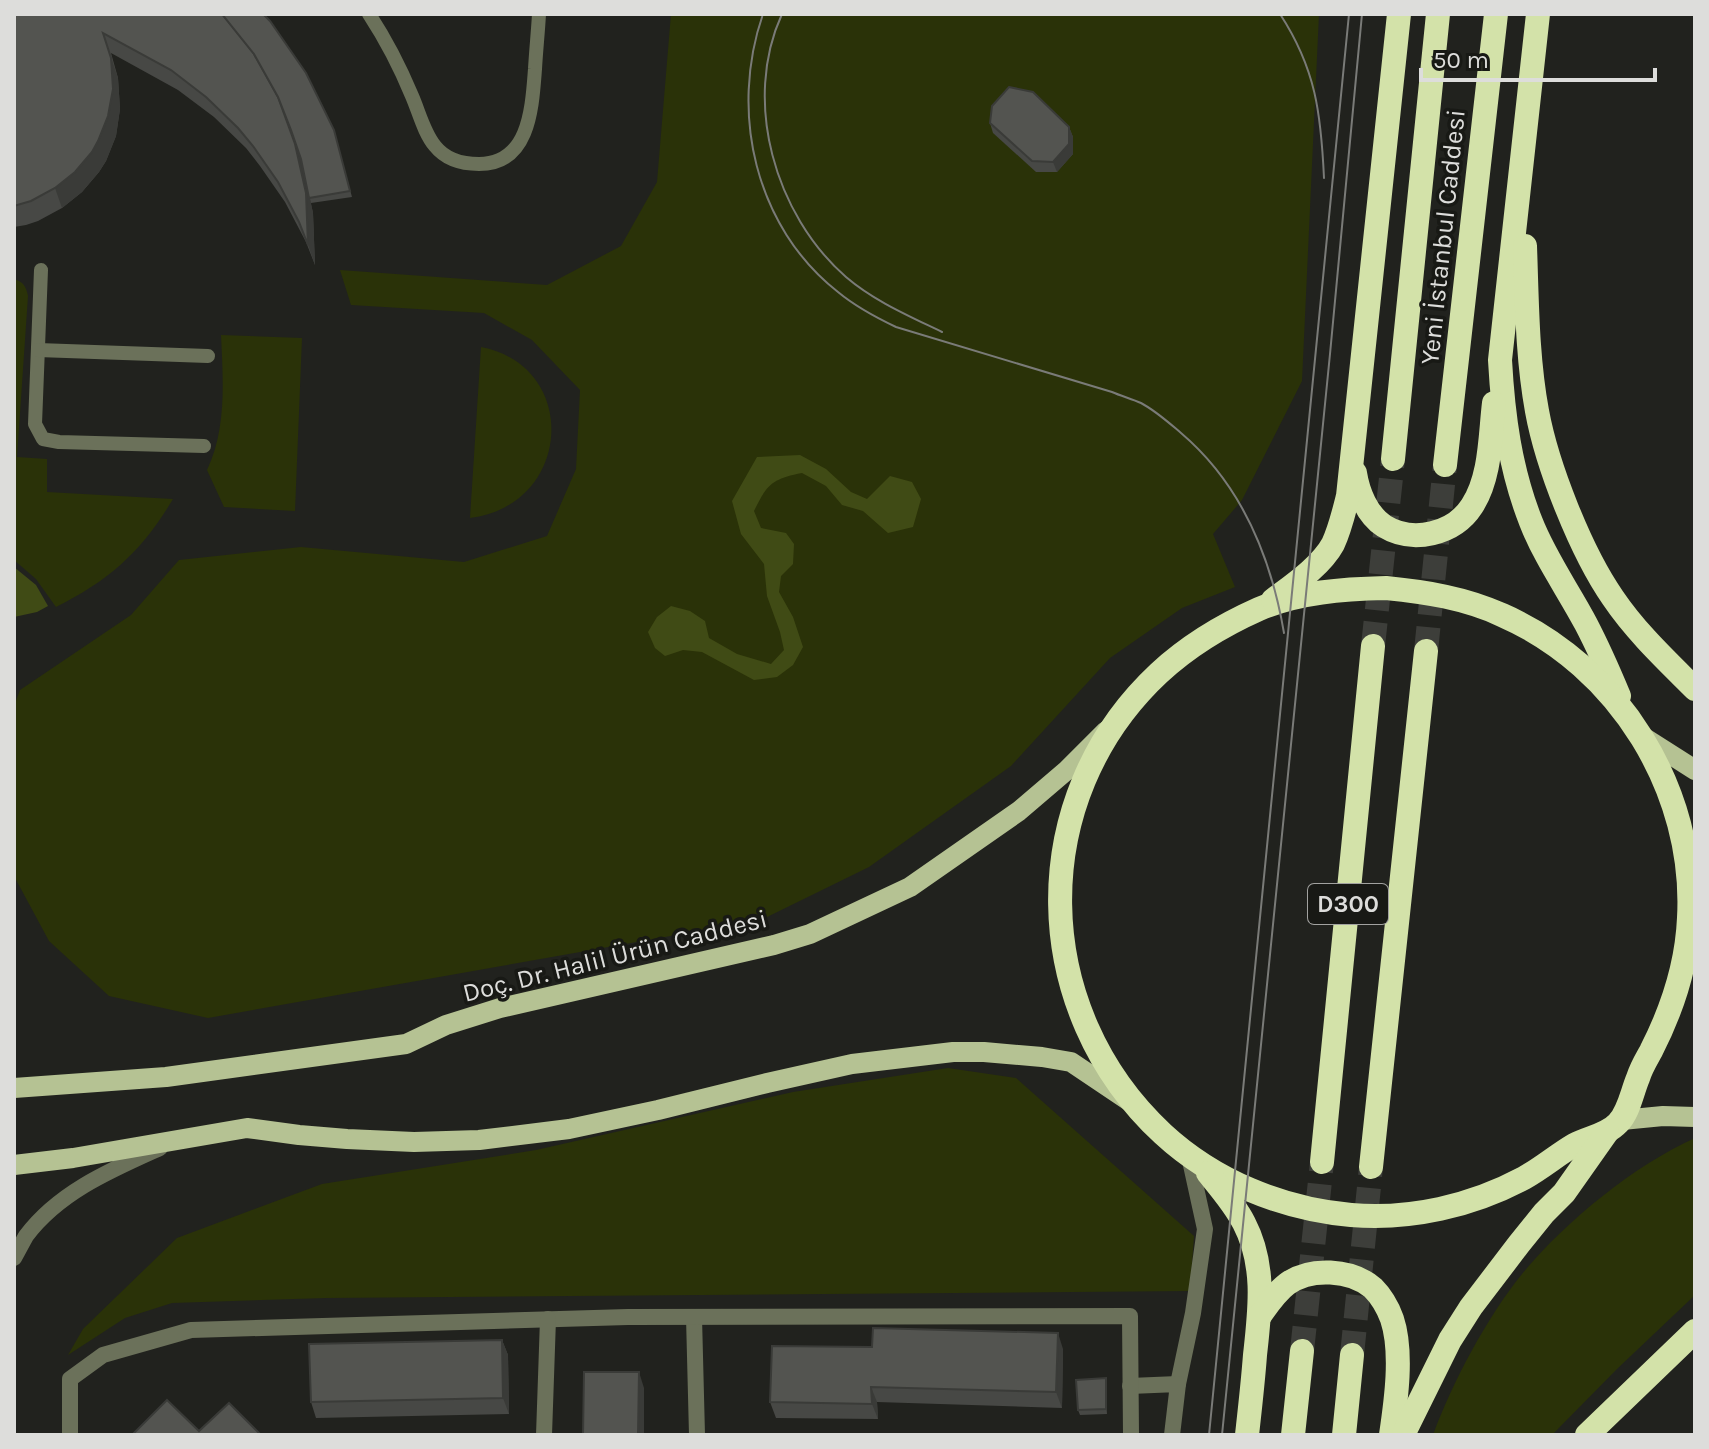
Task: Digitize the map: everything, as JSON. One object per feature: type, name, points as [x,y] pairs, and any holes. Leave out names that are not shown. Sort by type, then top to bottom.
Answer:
[{"type":"highway","points":[[1399,14],[1353,455],[1342,519],[1332,546],[1308,573],[1261,608],[1217,631],[1176,658],[1139,693],[1118,720],[1089,769],[1074,805],[1064,844],[1059,883],[1065,962],[1075,1000],[1090,1037],[1109,1072],[1133,1104],[1169,1140],[1196,1160],[1247,1189],[1283,1202],[1354,1215],[1389,1216],[1424,1212],[1492,1193],[1614,1126]]},
{"type":"highway","name":"Yeni İstanbul Caddesi","points":[[1393,459],[1438,14]]},
{"type":"highway","name":"Yeni İstanbul Caddesi","points":[[1445,465],[1496,14]]},
{"type":"highway","points":[[1353,455],[1356,481],[1372,515],[1382,525],[1398,532],[1433,533],[1448,528],[1461,520],[1473,505],[1481,487],[1500,360],[1538,14]]},
{"type":"highway","points":[[1523,152],[1530,361],[1537,414],[1552,465],[1589,557],[1612,597],[1645,639],[1695,689]]},
{"type":"highway","points":[[1403,1435],[1450,1340],[1471,1307],[1614,1126],[1665,1023],[1682,972],[1689,918],[1687,864],[1676,810],[1656,760],[1627,714],[1586,624],[1531,523],[1507,435],[1500,360]]},
{"type":"highway","points":[[1261,608],[1306,595],[1346,589],[1386,588],[1426,592],[1465,601],[1503,615],[1571,657],[1601,684],[1627,714]]},
{"type":"highway","name":"D300","points":[[1322,1162],[1373,646]]},
{"type":"highway","name":"D300","points":[[1371,1167],[1426,651]]},
{"type":"highway","points":[[1196,1160],[1233,1205],[1250,1236],[1257,1258],[1261,1281],[1259,1317],[1247,1435]]},
{"type":"highway","points":[[1259,1317],[1287,1284],[1304,1276],[1338,1273],[1372,1287],[1392,1319],[1396,1336],[1397,1390],[1391,1435]]},
{"type":"highway","points":[[1587,1435],[1695,1331]]},
{"type":"highway","points":[[1293,1435],[1302,1351]]},
{"type":"highway","points":[[1344,1435],[1352,1355]]},
{"type":"main road","name":"Doç. Dr. Halil Ürün Caddesi","points":[[14,1088],[166,1077],[406,1044],[446,1025],[500,1008],[810,934],[910,887],[937,869],[1019,811],[1118,720]]},
{"type":"main road","points":[[1640,735],[1695,770]]},
{"type":"main road","points":[[14,1165],[247,1128],[347,1139],[414,1142],[479,1140],[584,1126],[852,1064],[953,1052],[984,1052],[1071,1062],[1133,1104]]},
{"type":"main road","points":[[1614,1126],[1663,1116],[1695,1117]]},
{"type":"street","points":[[14,1258],[27,1236],[54,1206],[83,1186],[176,1140]]},
{"type":"street","points":[[1172,1435],[1205,1229],[1196,1160]]},
{"type":"street","points":[[70,1435],[70,1379],[103,1355],[191,1330],[548,1319],[1130,1316],[1131,1435]]},
{"type":"street","points":[[694,1317],[697,1435]]},
{"type":"street","points":[[544,1435],[548,1319]]},
{"type":"street","points":[[1130,1386],[1178,1384]]},
{"type":"lane","points":[[369,14],[384,37],[433,145],[446,157],[482,164],[499,160],[522,140],[533,87],[539,14]]},
{"type":"lane","points":[[41,270],[35,424],[43,439],[204,446]]},
{"type":"lane","points":[[38,350],[208,356]]},
{"type":"shaded area","points":[[671,14],[1319,14],[1302,381],[1242,500],[1213,534],[1235,587],[1182,608],[1110,658],[1011,766],[869,867],[761,920],[208,1018],[109,996],[49,941],[14,876],[14,706],[20,690],[131,615],[179,560],[301,547],[464,562],[547,536],[576,469],[580,390],[532,340],[484,313],[351,305],[340,270],[547,285],[621,246],[657,182]]},
{"type":"shaded area","points":[[14,279],[24,285],[28,296],[17,457],[47,459],[47,492],[173,499],[137,549],[109,575],[56,607],[36,579],[14,560]]},
{"type":"shaded area","points":[[221,335],[302,338],[295,511],[224,507],[207,470],[221,421]]},
{"type":"shaded area","points":[[481,347],[513,359],[536,380],[548,406],[551,435],[545,463],[529,488],[504,508],[470,518]]},
{"type":"shaded area","points":[[800,455],[826,469],[851,492],[867,499],[890,476],[912,482],[921,499],[913,527],[888,533],[863,511],[842,505],[826,486],[802,473],[777,481],[767,489],[754,511],[761,528],[786,533],[794,544],[793,564],[781,576],[779,592],[793,617],[803,647],[793,665],[777,677],[754,680],[702,652],[683,650],[665,656],[655,648],[648,632],[657,617],[671,606],[690,611],[705,621],[709,638],[737,654],[771,664],[784,650],[767,596],[764,564],[741,534],[732,501],[757,457]]},
{"type":"shaded area","points":[[14,567],[36,585],[48,606],[14,617]]},
{"type":"shaded area","points":[[948,1068],[1016,1078],[1194,1236],[1190,1291],[326,1298],[172,1303],[125,1318],[68,1355],[83,1329],[177,1238],[322,1184],[536,1150],[793,1092]]},
{"type":"shaded area","points":[[1695,1138],[1695,1295],[1552,1435],[1433,1435],[1483,1330],[1539,1254],[1601,1197],[1648,1164]]},
{"type":"building","points":[[14,14],[222,14],[254,54],[278,97],[295,144],[306,193],[308,245],[278,182],[238,128],[206,97],[171,70],[103,33],[111,58],[113,89],[108,116],[98,141],[75,172],[55,188],[14,206]]},
{"type":"building","points":[[222,14],[263,14],[270,21],[306,73],[334,130],[350,191],[309,198],[301,159],[278,97],[254,54]]},
{"type":"building","points":[[1009,87],[1033,92],[1069,127],[1069,144],[1053,162],[1032,161],[990,123],[992,106]]},
{"type":"building","points":[[873,1328],[1058,1333],[1056,1392],[871,1387],[872,1404],[770,1402],[772,1346],[872,1347]]},
{"type":"building","points":[[502,1340],[503,1398],[311,1402],[309,1344]]},
{"type":"building","points":[[584,1372],[639,1372],[638,1435],[583,1435]]},
{"type":"building","points":[[1106,1378],[1106,1409],[1078,1410],[1076,1380]]},
{"type":"building","points":[[167,1400],[199,1431],[229,1403],[261,1435],[132,1435]]},
{"type":"tunnel","points":[[1373,646],[1393,459]]},
{"type":"tunnel","points":[[1426,651],[1445,465]]},
{"type":"tunnel","points":[[1302,1351],[1322,1162]]},
{"type":"tunnel","points":[[1352,1355],[1371,1167]]},
{"type":"tram line","points":[[763,14],[753,51],[749,90],[750,128],[757,165],[769,201],[786,235],[810,265],[838,292],[896,327],[1112,392],[1141,403],[1162,417],[1202,453],[1237,499],[1262,550],[1284,633]]},
{"type":"tram line","points":[[782,14],[770,48],[765,83],[766,119],[772,155],[800,222],[821,251],[857,286],[942,332]]},
{"type":"tram line","points":[[1280,14],[1309,73],[1318,112],[1324,178]]},
{"type":"tram line","points":[[1209,1435],[1349,14]]},
{"type":"tram line","points":[[1222,1435],[1362,14]]}]
